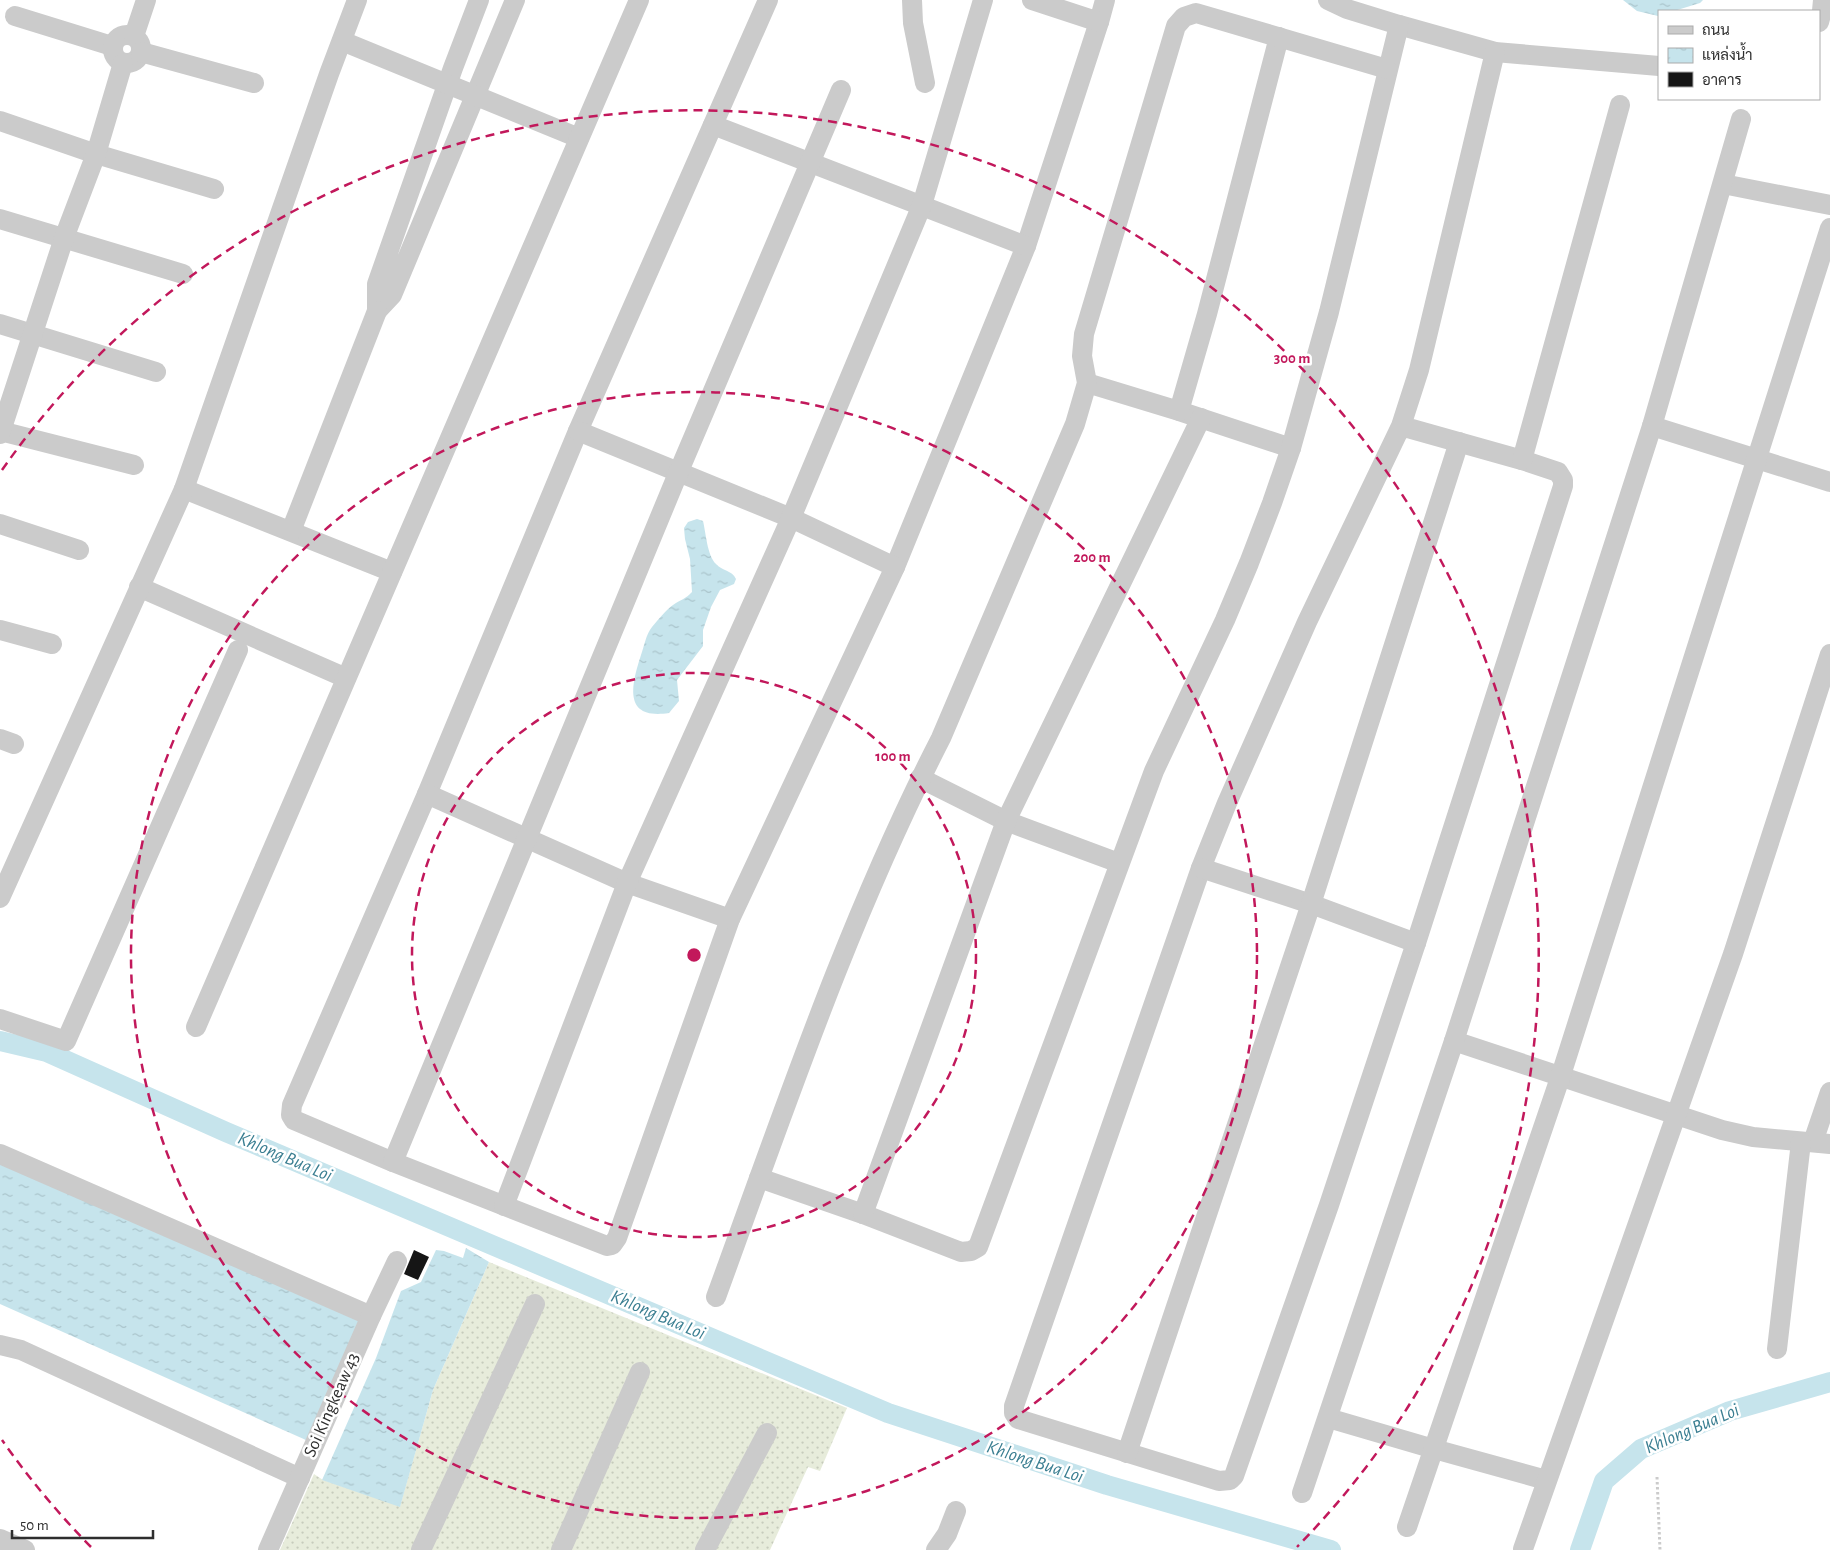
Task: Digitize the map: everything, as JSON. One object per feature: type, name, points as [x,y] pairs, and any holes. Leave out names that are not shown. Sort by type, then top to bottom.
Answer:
[{"type":"street","points":[[146,0],[137,44],[134,62],[123,63],[118,61],[114,57],[112,46],[115,40],[127,35],[137,44],[254,83]]},
{"type":"street","points":[[0,898],[184,489],[357,0]]},
{"type":"street","points":[[377,311],[376,284],[479,0]]},
{"type":"street","points":[[290,531],[377,311],[392,295],[515,0]]},
{"type":"street","points":[[196,1027],[639,0]]},
{"type":"street","points":[[768,0],[578,432],[427,794],[292,1105],[290,1115],[294,1120],[392,1162],[603,1246],[612,1245],[616,1238],[730,919],[895,567],[1026,246],[1105,0]]},
{"type":"street","points":[[912,0],[913,22],[925,84]]},
{"type":"street","points":[[504,1206],[627,883],[791,518],[922,205],[983,0]]},
{"type":"street","points":[[1032,0],[1099,22]]},
{"type":"street","points":[[1328,0],[1347,9],[1495,52],[1658,66]]},
{"type":"street","points":[[1820,18],[1823,0]]},
{"type":"street","points":[[716,1297],[857,918],[920,778],[941,738],[1076,424],[1087,384],[1082,356],[1084,334],[1176,26],[1184,16],[1196,13],[1387,69]]},
{"type":"street","points":[[15,16],[112,46]]},
{"type":"street","points":[[759,1178],[863,1214],[961,1252],[970,1251],[978,1247],[1154,772],[1225,620],[1249,563],[1291,448],[1329,312],[1399,25]]},
{"type":"street","points":[[1179,411],[1207,314],[1279,37]]},
{"type":"street","points":[[342,40],[579,138]]},
{"type":"street","points":[[1401,426],[1558,472],[1563,486],[1416,943],[1329,1205],[1234,1476],[1230,1480],[1220,1481],[1018,1419],[1014,1413],[1014,1406],[1201,868],[1227,803],[1307,622],[1401,426],[1419,370],[1495,52]]},
{"type":"street","points":[[123,63],[96,154],[64,238],[0,432],[134,466]]},
{"type":"street","points":[[392,1162],[679,471],[841,90]]},
{"type":"street","points":[[1522,460],[1620,105]]},
{"type":"street","points":[[1302,1493],[1454,1041],[1652,426],[1741,119]]},
{"type":"street","points":[[0,121],[96,154],[214,188]]},
{"type":"street","points":[[713,125],[1026,246]]},
{"type":"street","points":[[1723,184],[1830,205]]},
{"type":"street","points":[[0,219],[183,274]]},
{"type":"street","points":[[1407,1527],[1560,1075],[1830,228]]},
{"type":"street","points":[[0,324],[156,372]]},
{"type":"street","points":[[1087,384],[1179,411],[1291,448]]},
{"type":"street","points":[[863,1214],[1006,821],[1201,418]]},
{"type":"street","points":[[1652,426],[1830,482]]},
{"type":"street","points":[[578,432],[679,471],[791,518],[895,567]]},
{"type":"street","points":[[1128,1453],[1311,904],[1459,442]]},
{"type":"street","points":[[184,489],[392,572]]},
{"type":"street","points":[[0,524],[79,550]]},
{"type":"street","points":[[139,587],[346,678]]},
{"type":"street","points":[[0,630],[52,644]]},
{"type":"street","points":[[0,1019],[66,1040],[238,650]]},
{"type":"street","points":[[1523,1549],[1736,946],[1830,654]]},
{"type":"street","points":[[920,778],[1006,821],[1119,863]]},
{"type":"street","points":[[427,794],[627,883],[730,919]]},
{"type":"street","points":[[1201,868],[1311,904],[1416,943]]},
{"type":"street","points":[[1454,1041],[1739,1135],[1815,1142]]},
{"type":"street","points":[[1777,1349],[1815,1142],[1830,1092]]},
{"type":"street","points":[[0,1154],[371,1316]]},
{"type":"street","name":"Soi Kingkeaw 43","points":[[268,1550],[397,1261]]},
{"type":"street","points":[[421,1550],[535,1304]]},
{"type":"street","points":[[0,1345],[21,1350],[300,1478]]},
{"type":"street","points":[[561,1550],[640,1372]]},
{"type":"street","points":[[1328,1418],[1546,1480]]},
{"type":"street","points":[[706,1550],[767,1433]]},
{"type":"street","points":[[936,1550],[947,1534],[956,1511]]},
{"type":"street","points":[[0,1539],[26,1550]]},
{"type":"path","points":[[1657,1477],[1660,1550]]},
{"type":"green space","points":[[489,1262],[847,1408],[820,1471],[808,1467],[770,1550],[280,1550],[314,1474],[323,1480],[400,1506],[433,1390]]},
{"type":"water","points":[[1623,0],[1703,0],[1700,3],[1677,10],[1658,10],[1658,16],[1637,11]]},
{"type":"water","points":[[697,519],[703,521],[713,560],[736,579],[734,584],[720,590],[711,607],[703,630],[703,646],[677,680],[679,701],[669,713],[654,714],[644,711],[637,706],[634,698],[633,689],[637,667],[652,627],[670,607],[692,592],[690,559],[684,528],[688,522]]},
{"type":"water","points":[[0,1160],[361,1317],[306,1440],[0,1304]]},
{"type":"water","points":[[466,1248],[489,1262],[433,1390],[400,1507],[322,1480],[376,1358],[401,1291],[421,1282],[436,1250],[463,1258]]},
{"type":"building","points":[[414,1250],[429,1257],[418,1280],[404,1274]]},
{"type":"waterway","name":"Khlong Bua Loi","points":[[0,1041],[47,1052],[226,1132],[888,1413],[1107,1485],[1331,1550]]},
{"type":"waterway","name":"Khlong Bua Loi","points":[[1580,1550],[1604,1481],[1641,1449],[1730,1411],[1830,1382]]}]
